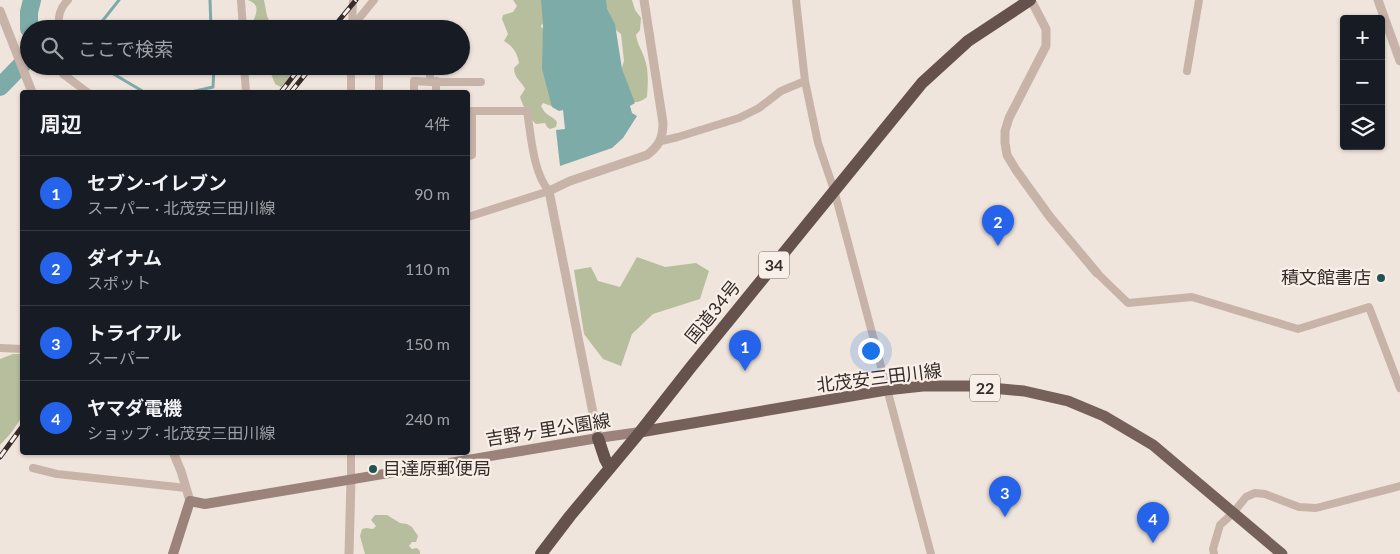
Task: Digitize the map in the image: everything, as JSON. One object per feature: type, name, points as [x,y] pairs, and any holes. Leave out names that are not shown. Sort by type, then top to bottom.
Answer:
[{"type":"highway","name":"国道34号","points":[[541,554],[640,432],[669,393],[922,83],[968,41],[1030,0]]},
{"type":"highway","points":[[598,438],[610,468]]},
{"type":"main road","name":"北茂安三田川線","points":[[640,432],[886,390],[923,386],[970,386],[1024,391],[1068,401],[1104,416],[1153,446],[1282,554]]},
{"type":"main road","name":"吉野ヶ里公園線","points":[[190,501],[206,504],[640,432]]},
{"type":"main road","points":[[173,554],[190,501]]},
{"type":"street","points":[[58,20],[63,4],[68,0]]},
{"type":"street","points":[[241,0],[242,20]]},
{"type":"street","points":[[352,20],[353,0]]},
{"type":"street","points":[[358,20],[374,0]]},
{"type":"street","points":[[470,216],[549,191],[570,180],[647,155],[655,149],[661,141],[663,123],[644,0]]},
{"type":"street","points":[[796,0],[805,81],[818,143],[834,190],[931,554]]},
{"type":"street","points":[[1030,0],[1046,29],[1046,46],[1008,118],[1005,131],[1007,154],[1016,170],[1050,217],[1098,273],[1128,303],[1192,297],[1298,329],[1369,307],[1400,388]]},
{"type":"street","points":[[1187,71],[1199,0]]},
{"type":"street","points":[[1378,0],[1400,61]]},
{"type":"street","points":[[0,11],[20,62]]},
{"type":"street","points":[[25,75],[31,90]]},
{"type":"street","points":[[64,75],[84,90]]},
{"type":"street","points":[[245,75],[246,90]]},
{"type":"street","points":[[351,75],[351,90]]},
{"type":"street","points":[[379,75],[379,90]]},
{"type":"street","points":[[432,75],[435,90]]},
{"type":"street","points":[[414,90],[414,81],[481,82]]},
{"type":"street","points":[[661,141],[739,118],[759,108],[782,91],[805,81]]},
{"type":"street","points":[[470,156],[472,155],[470,111],[527,111],[534,153],[542,183],[549,191],[598,438]]},
{"type":"street","points":[[0,348],[20,349]]},
{"type":"street","points":[[174,455],[190,501]]},
{"type":"street","points":[[349,554],[351,455]]},
{"type":"street","points":[[33,468],[57,474],[186,488]]},
{"type":"street","points":[[1214,554],[1213,549],[1220,525],[1246,497],[1255,493],[1265,494],[1299,507],[1316,508],[1400,486]]},
{"type":"green space","points":[[248,0],[264,0],[269,20],[254,20],[257,9],[253,2]]},
{"type":"green space","points":[[513,0],[546,0],[545,23],[541,27],[546,31],[554,107],[543,103],[541,106],[557,122],[556,127],[550,129],[545,123],[536,124],[533,121],[526,112],[520,97],[525,89],[514,72],[514,68],[519,63],[514,50],[504,41],[508,34],[502,19],[503,15],[513,12],[517,6]]},
{"type":"green space","points":[[588,0],[632,0],[635,10],[641,18],[640,30],[636,35],[646,62],[648,82],[647,97],[642,100],[637,102],[629,101],[620,73],[624,61],[621,34],[612,27]]},
{"type":"green space","points":[[272,75],[291,75],[281,87],[275,84]]},
{"type":"green space","points":[[637,257],[665,267],[696,263],[709,271],[700,299],[653,314],[632,334],[621,366],[603,359],[584,334],[574,270],[591,267],[598,281],[620,287]]},
{"type":"green space","points":[[13,354],[20,354],[20,420],[0,445],[0,359]]},
{"type":"green space","points":[[375,515],[387,515],[400,523],[412,527],[418,536],[416,542],[412,542],[409,546],[412,549],[417,548],[420,554],[365,554],[360,536],[362,529],[373,529],[376,526],[371,520]]},
{"type":"water","points":[[541,0],[606,0],[607,9],[615,24],[622,69],[635,103],[630,106],[632,113],[637,116],[623,138],[612,148],[560,166],[556,130],[565,129],[563,110],[559,111],[552,107],[542,69],[543,23]]},
{"type":"waterway","points":[[29,20],[32,0]]},
{"type":"waterway","points":[[103,20],[119,0]]},
{"type":"waterway","points":[[210,0],[211,20]]},
{"type":"waterway","points":[[0,87],[20,66]]},
{"type":"waterway","points":[[115,75],[141,90]]},
{"type":"waterway","points":[[200,90],[213,87],[214,75]]},
{"type":"railway","points":[[339,20],[356,0]]},
{"type":"railway","points":[[283,90],[294,75]]},
{"type":"railway","points":[[293,90],[305,75]]},
{"type":"railway","points":[[0,457],[20,430]]},
{"type":"place","name":"ダイナム","points":[[998,246]]},
{"type":"place","name":"積文館書店","points":[[1381,278]]},
{"type":"place","name":"セブン-イレブン","points":[[745,371]]},
{"type":"place","name":"目達原郵便局","points":[[373,469]]},
{"type":"place","name":"トライアル","points":[[1005,517]]},
{"type":"place","name":"ヤマダ電機","points":[[1153,543]]}]
